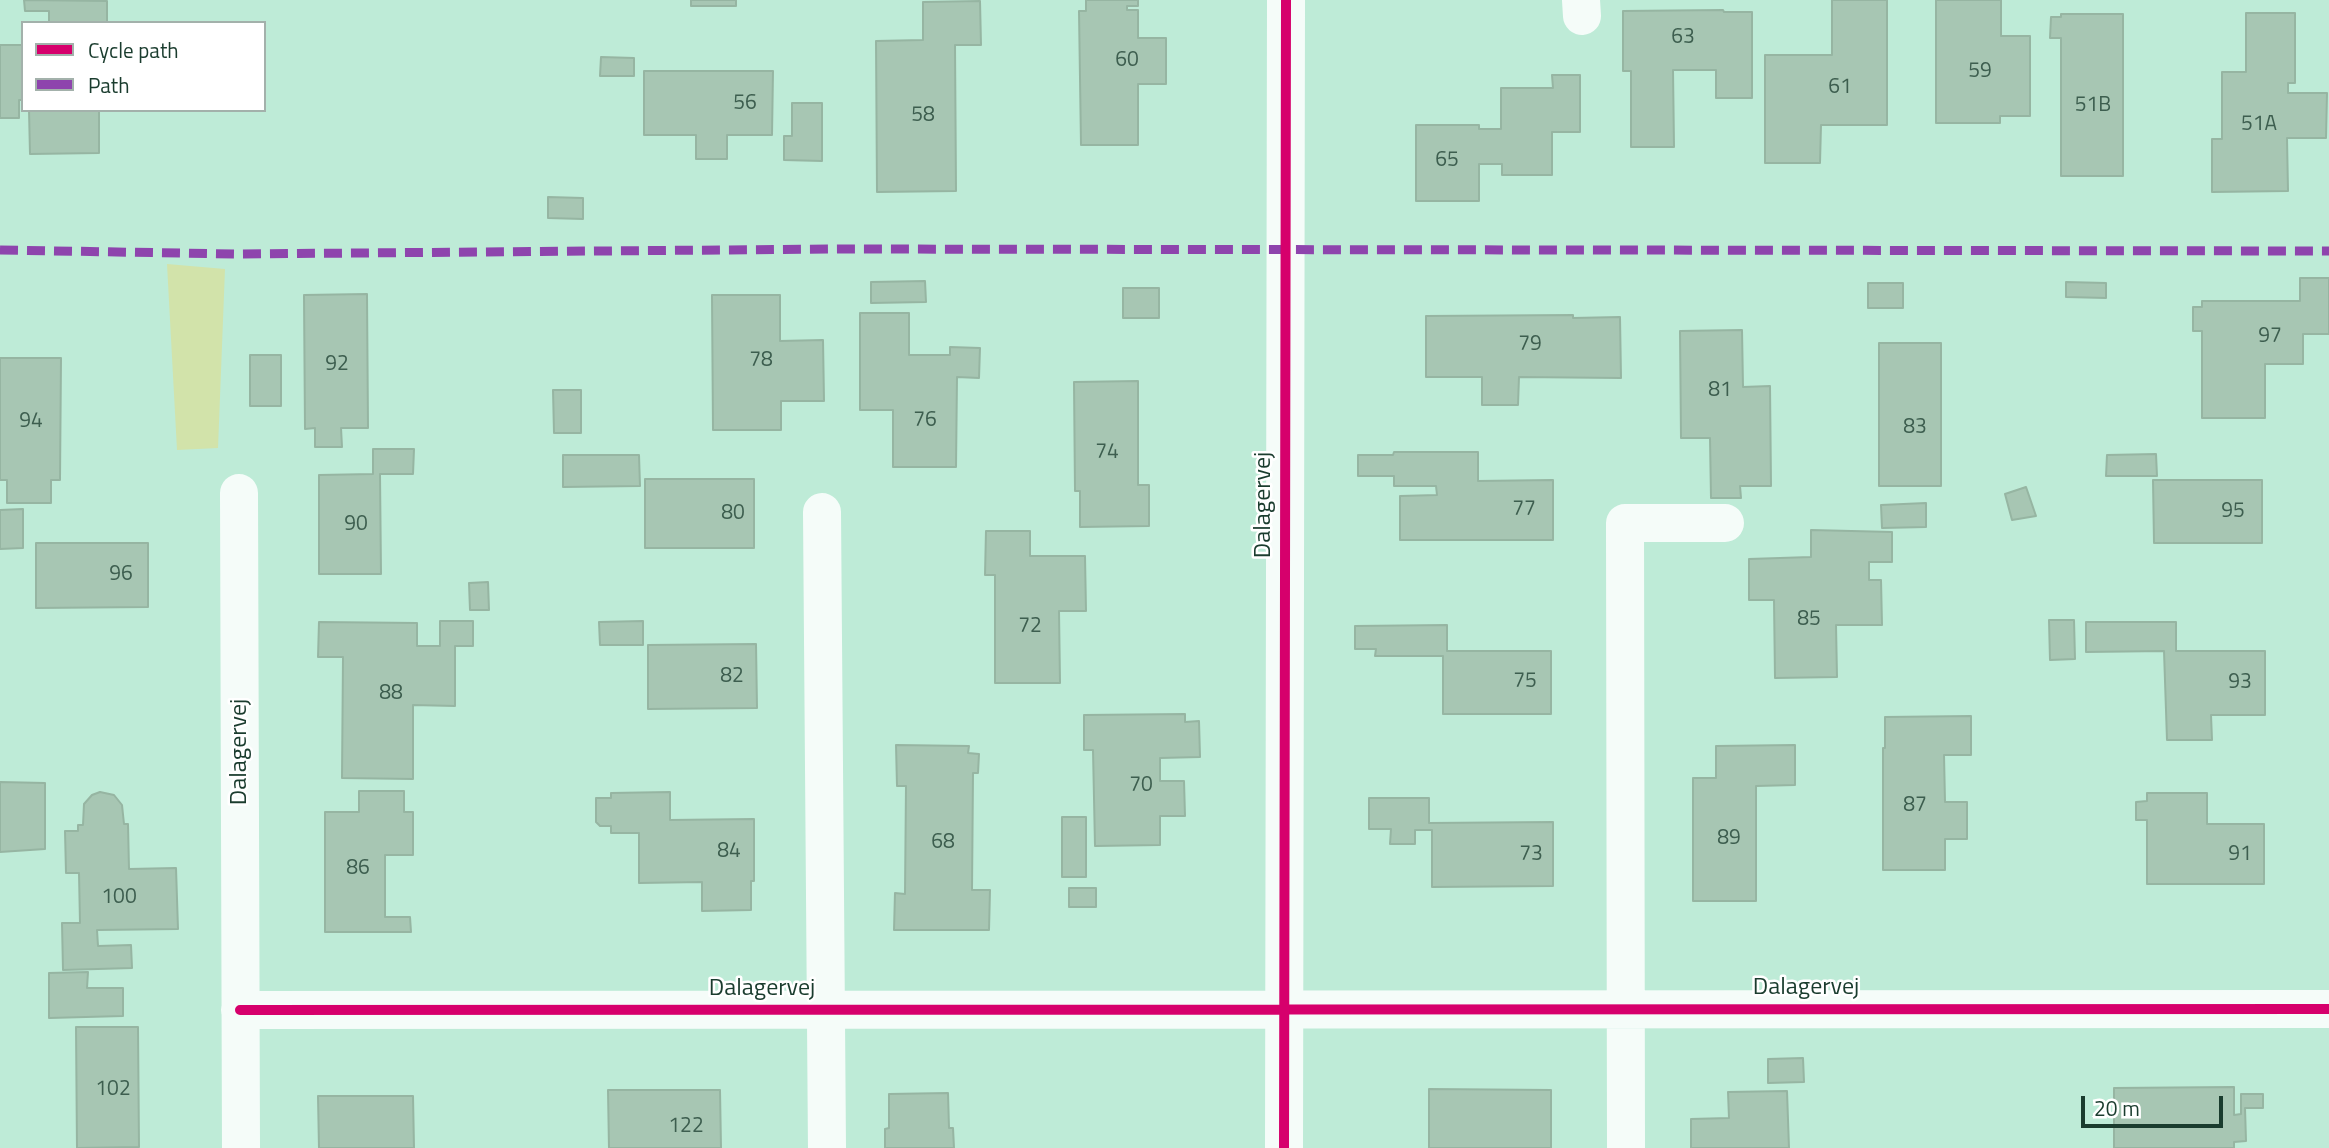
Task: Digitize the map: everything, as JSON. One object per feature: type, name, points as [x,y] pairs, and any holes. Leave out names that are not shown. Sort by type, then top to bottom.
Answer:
[{"type":"street","name":"Dalagervej","points":[[1284,1148],[1286,0]]},
{"type":"street","name":"Dalagervej","points":[[239,493],[241,1148]]},
{"type":"street","name":"Dalagervej","points":[[822,512],[827,1148]]},
{"type":"street","points":[[1626,1148],[1625,523],[1725,523]]},
{"type":"street","name":"Dalagervej","points":[[240,1010],[2329,1009]]},
{"type":"green space","points":[[167,264],[225,269],[218,448],[177,450]]},
{"type":"building","points":[[24,0],[107,1],[107,21],[49,21],[49,11],[25,11]]},
{"type":"building","points":[[691,0],[736,0],[736,6],[691,6]]},
{"type":"building","points":[[1086,0],[1138,0],[1138,6],[1127,6],[1127,10],[1138,10],[1138,38],[1166,38],[1166,84],[1138,84],[1138,145],[1081,145],[1079,11],[1086,11]]},
{"type":"building","points":[[1832,0],[1887,0],[1887,125],[1821,125],[1820,163],[1765,163],[1765,55],[1832,55]]},
{"type":"building","points":[[1936,0],[2001,0],[2001,36],[2030,36],[2030,116],[2000,116],[2000,123],[1936,123]]},
{"type":"building","points":[[980,1],[981,45],[955,45],[956,191],[877,192],[876,41],[923,40],[923,2]]},
{"type":"building","points":[[1623,11],[1752,12],[1752,98],[1716,98],[1716,70],[1673,70],[1674,147],[1631,147],[1631,71],[1623,71]]},
{"type":"building","points":[[2246,13],[2295,13],[2295,83],[2288,83],[2288,93],[2327,93],[2326,138],[2287,138],[2288,191],[2212,192],[2212,139],[2222,139],[2222,72],[2246,72]]},
{"type":"building","points":[[2061,14],[2123,14],[2123,176],[2061,176],[2061,38],[2050,38],[2051,17],[2061,17]]},
{"type":"building","points":[[0,45],[21,45],[19,118],[0,118]]},
{"type":"building","points":[[601,57],[634,58],[634,76],[600,76]]},
{"type":"building","points":[[644,71],[773,71],[772,135],[727,135],[727,159],[696,159],[696,135],[644,135]]},
{"type":"building","points":[[1552,75],[1580,75],[1580,132],[1552,132],[1552,175],[1502,175],[1502,164],[1479,164],[1479,201],[1416,201],[1416,125],[1479,125],[1479,129],[1501,129],[1501,88],[1553,88]]},
{"type":"building","points":[[792,103],[822,103],[822,161],[784,160],[784,136],[792,136]]},
{"type":"building","points":[[29,112],[99,112],[99,153],[30,154]]},
{"type":"building","points":[[548,197],[583,198],[583,219],[548,218]]},
{"type":"building","points":[[2300,278],[2329,278],[2329,334],[2303,334],[2303,364],[2265,364],[2265,418],[2202,418],[2202,331],[2193,331],[2193,307],[2202,307],[2202,301],[2300,301]]},
{"type":"building","points":[[925,281],[926,302],[871,303],[871,282]]},
{"type":"building","points":[[2066,282],[2106,283],[2106,298],[2066,297]]},
{"type":"building","points":[[1868,283],[1903,283],[1903,308],[1868,308]]},
{"type":"building","points":[[1123,288],[1159,288],[1159,318],[1123,318]]},
{"type":"building","points":[[367,294],[368,428],[341,428],[342,447],[315,447],[315,428],[305,429],[304,295]]},
{"type":"building","points":[[712,295],[780,295],[780,341],[823,340],[824,401],[781,401],[781,430],[713,430]]},
{"type":"building","points":[[860,313],[909,313],[909,355],[950,355],[950,347],[980,348],[979,378],[957,377],[956,467],[893,467],[893,410],[860,410]]},
{"type":"building","points":[[1573,315],[1573,318],[1620,317],[1621,378],[1519,377],[1518,405],[1482,405],[1482,377],[1426,377],[1426,316]]},
{"type":"building","points":[[1742,330],[1743,387],[1770,386],[1771,486],[1740,486],[1741,498],[1711,498],[1710,438],[1681,438],[1680,331]]},
{"type":"building","points":[[1879,343],[1941,343],[1941,486],[1879,486]]},
{"type":"building","points":[[250,355],[281,355],[281,406],[250,406]]},
{"type":"building","points":[[0,358],[61,358],[60,480],[51,480],[51,503],[7,503],[7,480],[0,480]]},
{"type":"building","points":[[1138,381],[1138,485],[1149,485],[1149,526],[1080,527],[1080,491],[1075,491],[1074,382]]},
{"type":"building","points":[[553,390],[581,390],[581,433],[554,433]]},
{"type":"building","points":[[373,449],[414,449],[413,474],[380,474],[381,574],[319,574],[319,475],[373,474]]},
{"type":"building","points":[[1394,452],[1478,452],[1478,481],[1553,480],[1553,540],[1400,540],[1400,496],[1437,495],[1436,486],[1394,486],[1394,476],[1358,476],[1358,455],[1393,455]]},
{"type":"building","points":[[2156,454],[2157,476],[2106,476],[2107,455]]},
{"type":"building","points":[[563,455],[639,455],[640,486],[563,487]]},
{"type":"building","points":[[645,479],[754,479],[754,548],[645,548]]},
{"type":"building","points":[[2153,480],[2262,480],[2262,543],[2154,543]]},
{"type":"building","points":[[2026,487],[2036,516],[2012,520],[2005,494]]},
{"type":"building","points":[[1926,503],[1926,527],[1882,528],[1881,505]]},
{"type":"building","points":[[23,509],[23,548],[0,549],[0,510]]},
{"type":"building","points":[[1811,530],[1892,532],[1892,562],[1869,562],[1869,580],[1881,580],[1882,625],[1836,625],[1837,677],[1775,678],[1774,600],[1749,600],[1749,559],[1811,557]]},
{"type":"building","points":[[986,531],[1030,531],[1030,556],[1085,556],[1086,611],[1059,611],[1060,683],[995,683],[995,575],[985,575]]},
{"type":"building","points":[[36,543],[148,543],[148,607],[36,608]]},
{"type":"building","points":[[488,582],[489,610],[470,610],[469,583]]},
{"type":"building","points":[[2049,620],[2074,620],[2075,659],[2050,660]]},
{"type":"building","points":[[440,621],[473,621],[473,646],[455,646],[455,706],[413,705],[413,779],[342,778],[343,657],[318,657],[319,622],[417,623],[417,646],[440,646]]},
{"type":"building","points":[[643,621],[643,645],[600,645],[599,622]]},
{"type":"building","points":[[2086,622],[2176,622],[2176,651],[2265,651],[2265,715],[2211,715],[2212,740],[2167,740],[2164,651],[2086,652]]},
{"type":"building","points":[[1447,625],[1447,651],[1551,651],[1551,714],[1443,714],[1443,656],[1375,656],[1376,649],[1355,649],[1355,626]]},
{"type":"building","points":[[756,644],[757,708],[648,709],[648,645]]},
{"type":"building","points":[[1185,714],[1185,722],[1199,721],[1200,757],[1160,758],[1160,781],[1184,781],[1185,816],[1160,816],[1160,845],[1095,846],[1093,750],[1084,750],[1084,715]]},
{"type":"building","points":[[1971,716],[1971,755],[1944,755],[1945,802],[1967,802],[1967,839],[1945,839],[1945,870],[1883,870],[1885,717]]},
{"type":"building","points":[[896,745],[969,746],[968,753],[979,754],[978,773],[973,773],[972,890],[990,890],[989,930],[894,930],[895,893],[905,894],[906,786],[897,786]]},
{"type":"building","points":[[1795,745],[1795,785],[1756,786],[1756,901],[1693,901],[1693,778],[1716,778],[1716,746]]},
{"type":"building","points":[[0,782],[45,783],[45,849],[0,852]]},
{"type":"building","points":[[359,791],[404,791],[404,812],[413,812],[413,855],[385,855],[385,917],[410,917],[411,932],[325,932],[325,812],[359,812]]},
{"type":"building","points":[[100,792],[114,795],[122,805],[124,824],[128,824],[129,869],[176,868],[178,929],[97,930],[98,946],[131,945],[132,968],[63,970],[62,923],[80,923],[79,873],[66,873],[65,831],[78,831],[78,825],[83,825],[84,804],[92,795]]},
{"type":"building","points":[[670,792],[670,820],[754,819],[751,910],[702,911],[702,882],[639,883],[639,833],[611,833],[611,826],[600,826],[596,822],[596,798],[611,798],[611,793]]},
{"type":"building","points":[[2147,793],[2207,793],[2207,824],[2264,824],[2264,884],[2147,884],[2147,820],[2136,820],[2136,802],[2147,801]]},
{"type":"building","points":[[1369,798],[1429,798],[1429,823],[1553,822],[1553,886],[1432,887],[1432,830],[1415,830],[1415,844],[1390,844],[1391,829],[1369,829]]},
{"type":"building","points":[[1062,817],[1086,817],[1086,877],[1062,877]]},
{"type":"building","points":[[1069,888],[1096,888],[1096,907],[1069,907]]},
{"type":"building","points":[[88,972],[87,988],[123,988],[123,1016],[49,1018],[49,973]]},
{"type":"building","points":[[76,1027],[138,1027],[139,1147],[77,1148]]},
{"type":"building","points":[[1803,1058],[1804,1082],[1768,1083],[1768,1059]]},
{"type":"building","points":[[2234,1087],[2234,1115],[2241,1114],[2241,1094],[2263,1094],[2263,1108],[2245,1108],[2246,1141],[2234,1142],[2234,1148],[2114,1148],[2114,1088]]},
{"type":"building","points":[[1429,1089],[1551,1090],[1551,1148],[1429,1148]]},
{"type":"building","points":[[608,1090],[720,1090],[721,1148],[609,1148]]},
{"type":"building","points":[[1787,1091],[1789,1148],[1691,1148],[1691,1119],[1729,1118],[1728,1092]]},
{"type":"building","points":[[948,1093],[949,1128],[953,1128],[954,1148],[885,1148],[885,1129],[889,1128],[889,1094]]},
{"type":"building","points":[[318,1096],[413,1096],[414,1148],[319,1148]]},
{"type":"marked path","points":[[0,250],[237,254],[839,249],[2329,251]]},
{"type":"cycle path","points":[[1284,1148],[1286,0]]},
{"type":"cycle path","points":[[240,1010],[2329,1009]]}]
